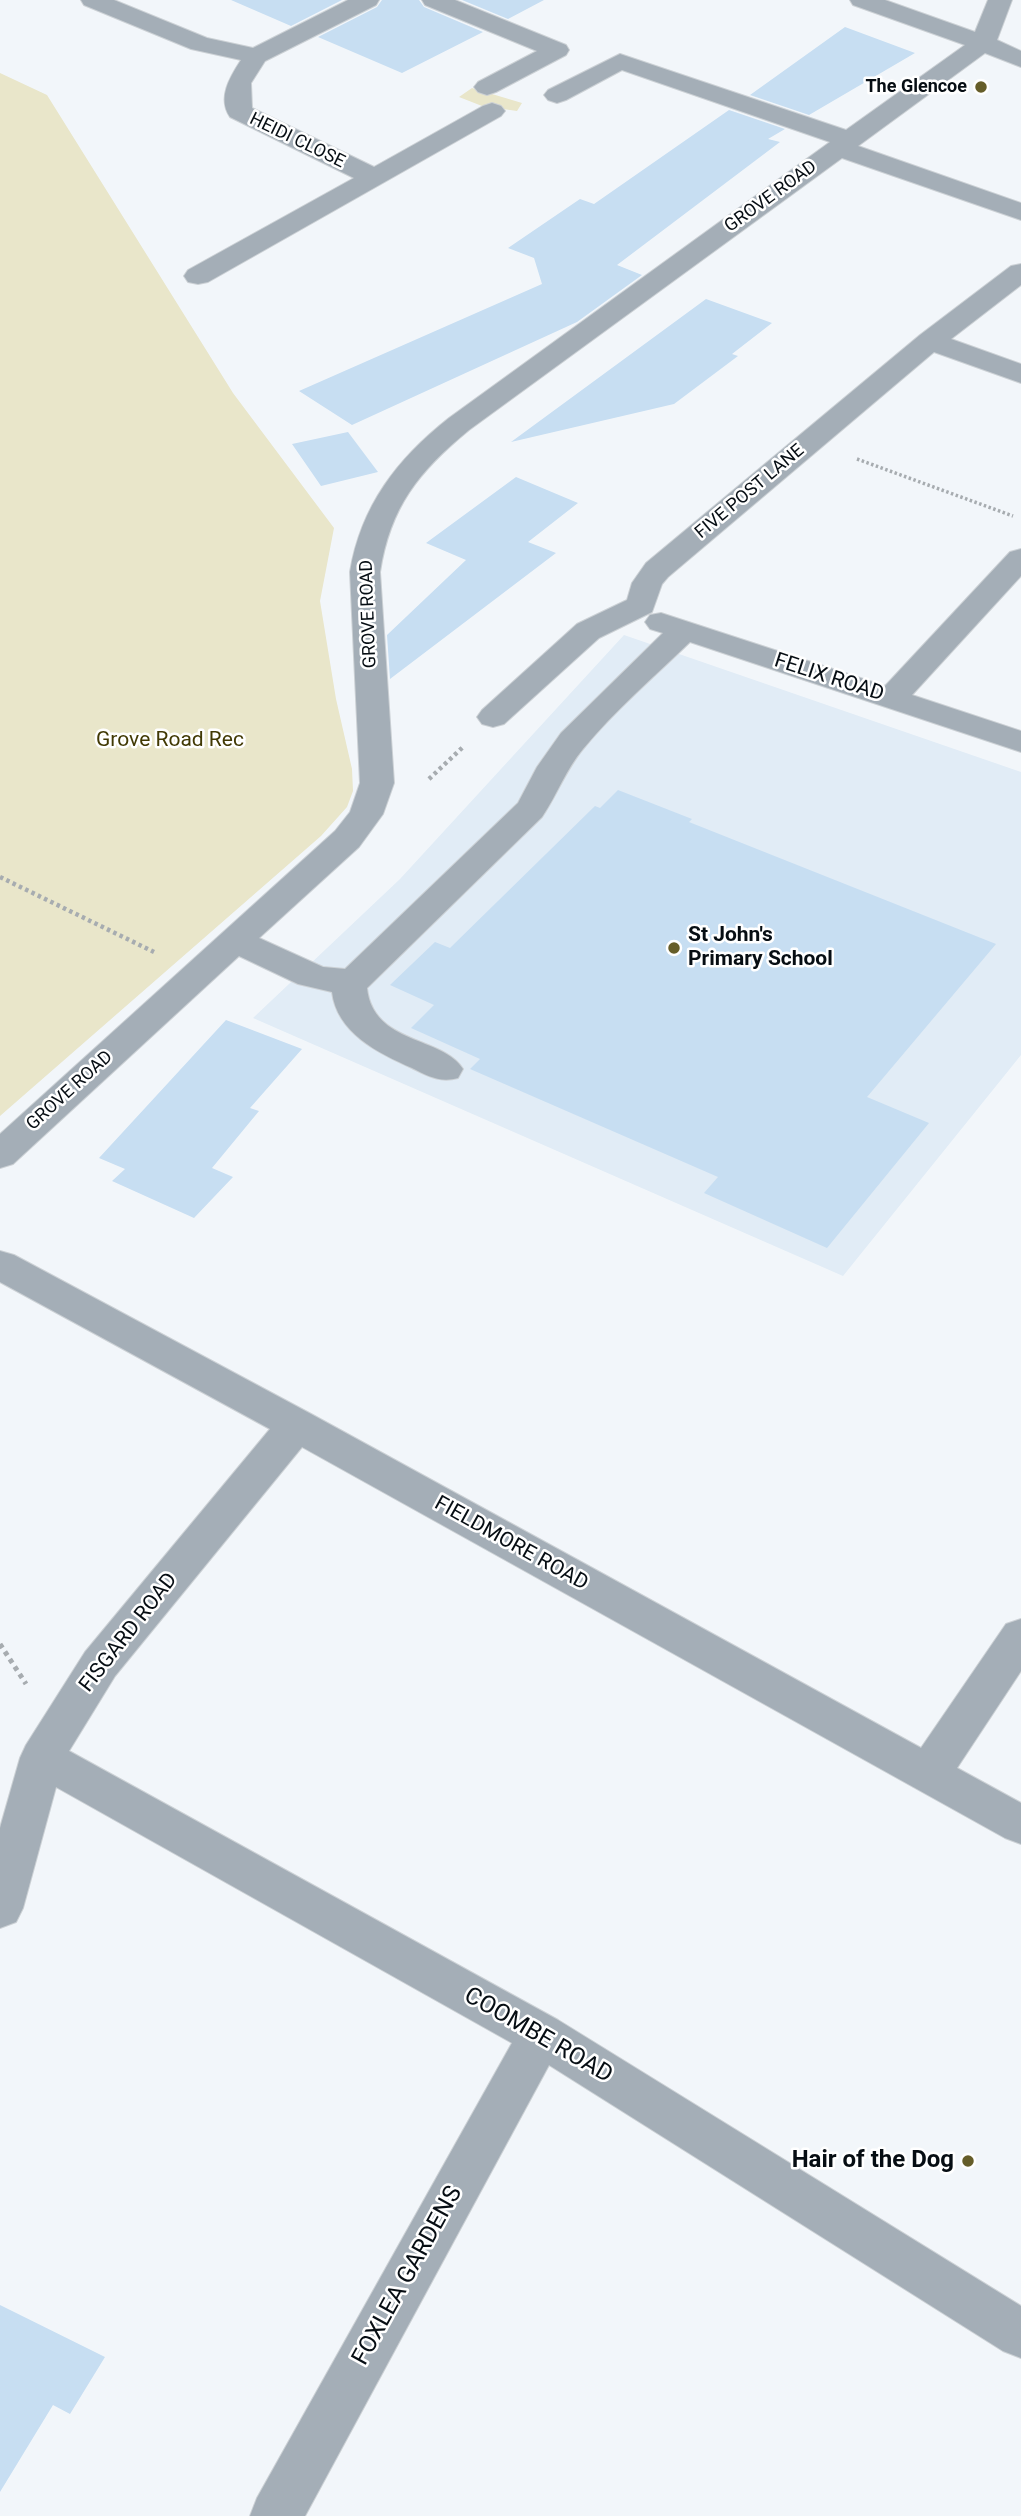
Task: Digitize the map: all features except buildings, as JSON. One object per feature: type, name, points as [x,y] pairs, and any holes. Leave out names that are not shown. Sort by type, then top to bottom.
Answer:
[{"type":"street","points":[[93,0],[200,44],[256,55],[367,0]]},
{"type":"street","name":"HEIDI CLOSE","points":[[198,276],[374,177],[557,50],[434,0]]},
{"type":"street","points":[[862,0],[983,43],[1021,60]]},
{"type":"street","points":[[983,43],[997,7],[1021,18]]},
{"type":"street","name":"GROVE ROAD","points":[[0,1154],[348,839],[366,814],[377,783],[365,572],[367,554],[377,521],[404,476],[428,449],[459,424],[983,43]]},
{"type":"street","name":"HEIDI CLOSE","points":[[256,55],[238,83],[239,113],[374,177]]},
{"type":"street","points":[[557,95],[620,61],[1021,212]]},
{"type":"street","name":"FIVE POST LANE","points":[[641,605],[647,583],[657,570],[930,341],[1021,272]]},
{"type":"street","points":[[930,341],[1021,374]]},
{"type":"street","points":[[891,698],[1021,558]]},
{"type":"street","points":[[493,717],[588,631],[641,605]]},
{"type":"street","name":"FELIX ROAD","points":[[641,605],[655,618],[684,630],[1021,742]]},
{"type":"street","points":[[236,941],[322,979],[340,983],[349,981],[371,967],[530,810],[544,789],[553,767],[573,740],[684,630]]},
{"type":"street","points":[[349,981],[353,1006],[361,1020],[376,1033],[445,1069]]},
{"type":"street","name":"FIELDMORE ROAD","points":[[0,1265],[297,1425],[1021,1825]]},
{"type":"street","name":"FISGARD ROAD","points":[[0,1908],[42,1758],[100,1664],[297,1425]]},
{"type":"street","points":[[928,1774],[1021,1636]]},
{"type":"street","name":"COOMBE ROAD","points":[[42,1758],[541,2035],[1021,2334]]},
{"type":"street","name":"FOXLEA GARDENS","points":[[276,2516],[541,2035]]},
{"type":"path","points":[[810,442],[1021,519]]},
{"type":"path","points":[[377,783],[429,779],[493,717]]},
{"type":"path","points":[[0,877],[199,974]]},
{"type":"shaded area","name":"St John's Primary School","points":[[624,635],[1021,772],[1021,1055],[843,1276],[253,1018],[400,879]]},
{"type":"green space","name":"Grove Road Rec","points":[[0,73],[47,95],[233,393],[334,528],[320,601],[336,699],[352,769],[353,791],[347,807],[321,836],[0,1116]]},
{"type":"green space","points":[[472,88],[522,103],[517,111],[482,106],[459,97]]},
{"type":"place","name":"The Glencoe","points":[[981,87]]},
{"type":"place","name":"St John's Primary School","points":[[674,948]]},
{"type":"place","name":"Hair of the Dog","points":[[968,2161]]}]
